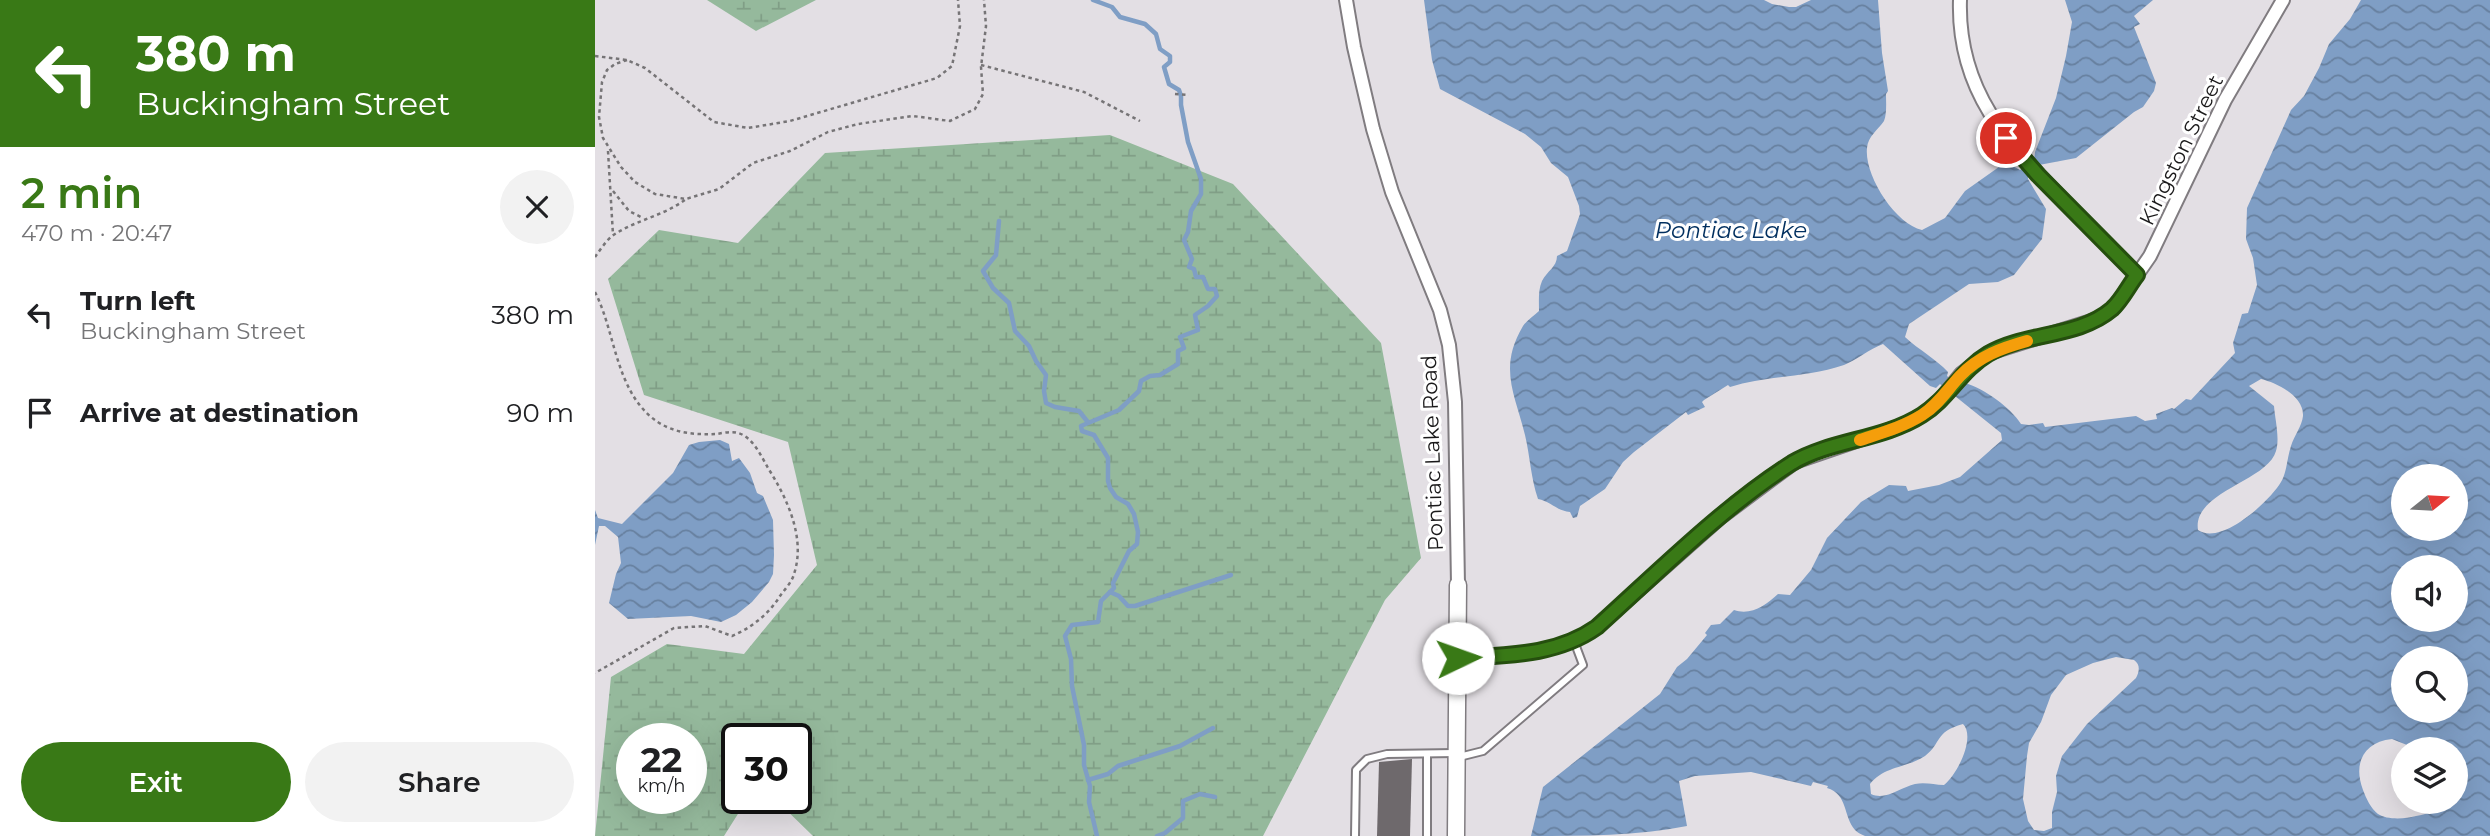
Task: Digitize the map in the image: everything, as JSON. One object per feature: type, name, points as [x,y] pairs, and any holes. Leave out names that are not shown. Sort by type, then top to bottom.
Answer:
[{"type":"street","name":"Pontiac Lake Road","points":[[1346,0],[1364,95],[1382,160],[1436,299],[1450,345],[1455,402],[1458,585],[1457,836]]},
{"type":"street","points":[[1960,0],[1959,19],[1964,50],[1976,86],[1993,121],[2038,175],[2137,275]]},
{"type":"street","name":"Kingston Street","points":[[1458,658],[1530,652],[1557,648],[1574,641],[1597,627],[1721,517],[1795,462],[1903,425],[1922,415],[1940,400],[1961,374],[1989,353],[2098,319],[2114,308],[2150,256],[2224,100],[2283,0]]},
{"type":"lane","points":[[1355,836],[1356,770],[1367,759],[1387,754],[1457,755],[1483,751],[1583,665],[1574,641]]},
{"type":"lane","points":[[1427,754],[1427,836]]},
{"type":"path","points":[[595,56],[627,60],[645,68],[715,122],[748,128],[790,121],[937,78],[952,66],[960,26],[958,0]]},
{"type":"path","points":[[595,257],[613,236],[644,219],[673,209],[686,199],[719,189],[753,163],[790,151],[828,132],[858,124],[913,116],[950,121],[975,109],[983,94],[981,65],[986,26],[984,0]]},
{"type":"path","points":[[627,60],[607,70],[602,82],[599,117],[603,138],[635,182],[655,194],[686,199]]},
{"type":"path","points":[[981,65],[1084,92],[1140,121]]},
{"type":"path","points":[[1175,94],[1189,95]]},
{"type":"path","points":[[608,148],[613,236]]},
{"type":"path","points":[[611,188],[629,211],[644,219]]},
{"type":"path","points":[[595,292],[601,303],[614,351],[633,395],[651,417],[670,429],[695,435],[737,432],[752,442],[791,512],[799,552],[794,576],[773,607],[745,631],[731,636],[705,626],[674,628],[595,673]]},
{"type":"green space","points":[[707,0],[816,0],[756,31]]},
{"type":"green space","points":[[1110,135],[1233,184],[1381,343],[1421,558],[1385,600],[1263,836],[813,836],[790,814],[812,814],[812,723],[721,723],[721,814],[738,814],[724,836],[595,836],[611,677],[667,644],[744,654],[817,565],[788,442],[644,395],[608,279],[659,230],[738,243],[825,153]]},
{"type":"water","name":"Pontiac Lake","points":[[1424,0],[1764,0],[1772,4],[1796,7],[1811,0],[1878,0],[1888,91],[1885,118],[1869,140],[1867,159],[1876,184],[1892,209],[1912,226],[1922,230],[1945,218],[1965,191],[2006,162],[2020,170],[2034,160],[2056,98],[2066,56],[2072,22],[2065,0],[2153,0],[2134,16],[2140,24],[2134,27],[2156,83],[2143,107],[2076,158],[2039,165],[2028,174],[2028,179],[2046,209],[2042,239],[2014,275],[1998,282],[1969,284],[1909,324],[1905,337],[1943,367],[1948,372],[1947,376],[1960,387],[1965,383],[1989,394],[2004,405],[2021,424],[2043,423],[2045,427],[2136,416],[2145,421],[2157,419],[2156,414],[2174,409],[2186,399],[2191,400],[2235,353],[2233,343],[2242,314],[2248,313],[2257,285],[2253,258],[2246,239],[2247,208],[2291,110],[2304,96],[2329,44],[2350,19],[2361,0],[2490,0],[2490,836],[1865,836],[1855,830],[1839,795],[1827,788],[1828,786],[1813,782],[1811,786],[1751,772],[1695,776],[1679,781],[1687,826],[1630,834],[1531,836],[1543,787],[1660,694],[1677,667],[1707,635],[1705,633],[1711,625],[1720,624],[1734,610],[1746,612],[1763,605],[1778,594],[1790,595],[1811,570],[1827,538],[1861,502],[1889,485],[1906,486],[1908,491],[1939,485],[1960,477],[2002,440],[2001,433],[1940,384],[1936,388],[1930,386],[1883,344],[1849,363],[1830,369],[1730,387],[1728,385],[1704,400],[1702,402],[1705,407],[1688,415],[1686,412],[1634,452],[1623,462],[1605,489],[1580,506],[1577,517],[1573,518],[1570,512],[1538,499],[1525,435],[1513,394],[1511,355],[1523,326],[1539,311],[1542,281],[1557,256],[1567,251],[1580,214],[1579,206],[1568,177],[1551,163],[1541,147],[1525,134],[1440,89],[1432,60]],"holes":[[[2261,379],[2282,387],[2299,402],[2302,409],[2302,420],[2291,446],[2283,478],[2266,500],[2244,520],[2219,532],[2198,530],[2199,517],[2207,506],[2218,496],[2260,471],[2276,451],[2274,406],[2249,386]],[[2116,657],[2134,660],[2139,669],[2136,678],[2087,724],[2062,756],[2056,776],[2057,792],[2052,812],[2052,828],[2034,830],[2028,821],[2023,799],[2029,743],[2041,722],[2051,695],[2066,675],[2093,663]],[[1963,724],[1966,730],[1966,746],[1959,765],[1944,785],[1919,783],[1888,795],[1871,794],[1870,784],[1876,778],[1925,756],[1943,734]]]},
{"type":"water","points":[[720,440],[729,444],[732,461],[739,458],[750,473],[757,493],[763,496],[773,520],[773,574],[769,582],[752,602],[736,615],[721,622],[691,616],[628,619],[609,603],[621,563],[618,537],[605,526],[599,526],[595,545],[595,510],[598,518],[622,524],[673,473],[689,445]]},
{"type":"building","points":[[1412,759],[1410,836],[1377,836],[1379,762]]},
{"type":"waterway","points":[[1093,0],[1112,7],[1120,17],[1145,24],[1156,34],[1160,49],[1170,56],[1170,62],[1164,67],[1169,84],[1179,90],[1181,96],[1188,142],[1201,179],[1201,194],[1191,211],[1184,240],[1192,259],[1189,267],[1194,269],[1196,277],[1203,277],[1208,289],[1215,289],[1217,296],[1195,315],[1198,330],[1180,337],[1184,348],[1178,351],[1178,364],[1160,375],[1141,381],[1139,391],[1119,410],[1081,426],[1082,431],[1094,435],[1108,458],[1110,488],[1116,497],[1128,504],[1134,514],[1138,532],[1137,544],[1129,551],[1113,583],[1114,588],[1101,601],[1098,622],[1072,625],[1065,636],[1084,745],[1084,765],[1090,786],[1089,802],[1097,836]]},
{"type":"waterway","points":[[999,221],[996,255],[983,271],[993,288],[1009,303],[1015,331],[1029,346],[1046,375],[1046,403],[1079,411],[1087,421]]},
{"type":"waterway","points":[[1110,592],[1119,596],[1128,606],[1135,606],[1231,575]]},
{"type":"waterway","points":[[1088,780],[1108,774],[1118,766],[1180,746],[1213,728]]},
{"type":"waterway","points":[[1157,836],[1183,818],[1183,801],[1200,794],[1215,797]]},
{"type":"slow traffic","points":[[1860,440],[1903,425],[1922,415],[1940,400],[1961,374],[1989,353],[2027,341]]},
{"type":"route","points":[[1458,658],[1557,648],[1582,638],[1721,517],[1795,462],[1903,425],[1922,415],[1940,400],[1961,374],[1989,353],[2098,319],[2114,308],[2137,275],[2038,175],[2006,138]]}]
